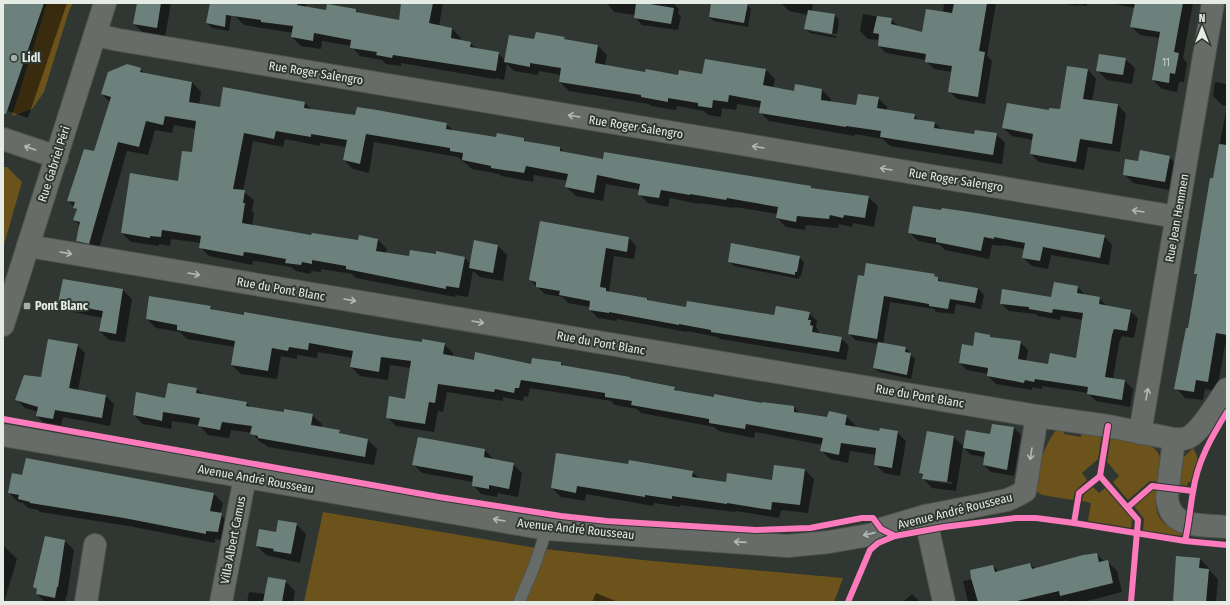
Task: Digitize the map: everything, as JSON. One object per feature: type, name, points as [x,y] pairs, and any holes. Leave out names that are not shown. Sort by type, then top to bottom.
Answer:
[{"type":"street","name":"Rue Gabriel Péri","points":[[3,325],[105,3]]},
{"type":"street","name":"Rue Jean Hemmen","points":[[1140,433],[1213,3]]},
{"type":"street","name":"Rue Roger Salengro","points":[[95,35],[1177,217]]},
{"type":"street","points":[[3,139],[57,157]]},
{"type":"street","name":"Rue du Pont Blanc","points":[[28,246],[1037,416],[1108,426],[1174,439]]},
{"type":"street","points":[[1227,389],[1204,423],[1190,437],[1182,440],[1174,439],[1167,492],[1168,506],[1171,513],[1178,520],[1189,524],[1227,527]]},
{"type":"street","name":"Avenue André Rousseau","points":[[3,435],[547,529],[788,546],[829,542],[875,534],[881,529],[925,516],[1007,500],[1016,496],[1025,491],[1037,416]]},
{"type":"street","name":"Villa Albert Camus","points":[[221,602],[245,477]]},
{"type":"street","points":[[925,516],[944,602]]},
{"type":"street","points":[[86,602],[95,545]]},
{"type":"lane","points":[[519,602],[534,567],[547,529]]},
{"type":"shaded area","points":[[47,3],[73,3],[69,11],[44,92],[32,109],[12,116]]},
{"type":"shaded area","points":[[3,167],[7,167],[22,182],[3,248]]},
{"type":"shaded area","points":[[1064,428],[1064,434],[1081,437],[1082,431],[1102,434],[1098,459],[1082,473],[1087,480],[1075,491],[1073,500],[1042,495],[1033,489],[1039,465],[1048,442],[1057,429]]},
{"type":"shaded area","points":[[1111,436],[1146,443],[1157,451],[1161,460],[1158,482],[1150,481],[1128,500],[1113,482],[1119,476],[1107,462]]},
{"type":"shaded area","points":[[1193,448],[1198,461],[1191,482],[1188,482],[1187,486],[1176,484],[1183,458]]},
{"type":"shaded area","points":[[1093,487],[1099,493],[1105,488],[1132,519],[1131,528],[1088,521],[1091,503],[1082,501],[1084,494]]},
{"type":"shaded area","points":[[1153,490],[1157,491],[1156,506],[1159,517],[1168,526],[1182,531],[1182,536],[1143,531],[1144,519],[1134,506]]},
{"type":"shaded area","points":[[323,512],[536,548],[643,560],[843,578],[834,602],[304,602]]},
{"type":"building","name":"Lidl","points":[[3,3],[44,3],[6,114],[3,114]]},
{"type":"building","points":[[137,3],[161,3],[157,28],[133,24]]},
{"type":"building","points":[[210,3],[297,3],[297,5],[326,10],[327,4],[356,9],[356,12],[399,20],[401,3],[433,3],[429,23],[452,28],[451,38],[471,42],[470,47],[499,52],[496,71],[393,55],[392,58],[376,55],[377,52],[350,48],[351,40],[314,33],[313,41],[291,37],[293,26],[261,22],[261,20],[226,15],[225,27],[206,23]]},
{"type":"building","points":[[636,3],[674,8],[671,24],[634,18]]},
{"type":"building","points":[[711,3],[748,3],[744,23],[709,17]]},
{"type":"building","points":[[954,3],[987,3],[979,51],[985,52],[978,97],[948,92],[952,66],[925,62],[926,54],[878,46],[879,34],[873,33],[877,16],[892,18],[891,24],[922,32],[926,9],[952,13]]},
{"type":"building","points":[[1135,3],[1183,3],[1174,52],[1179,53],[1175,74],[1170,73],[1169,83],[1152,80],[1160,32],[1130,27]]},
{"type":"building","points":[[808,10],[835,14],[832,34],[804,29]]},
{"type":"building","points":[[536,32],[598,45],[595,63],[645,72],[646,69],[678,75],[679,70],[702,74],[705,59],[766,69],[763,85],[794,91],[795,84],[822,89],[821,100],[856,105],[858,94],[879,97],[877,108],[915,114],[914,119],[935,122],[934,128],[974,134],[975,130],[997,133],[993,155],[880,137],[881,131],[759,113],[761,101],[729,95],[728,102],[713,100],[712,108],[698,106],[698,103],[668,98],[668,102],[641,97],[641,95],[559,82],[561,68],[530,63],[530,67],[504,62],[509,35],[534,39]]},
{"type":"building","points":[[1099,54],[1126,58],[1123,75],[1096,71]]},
{"type":"building","points":[[127,64],[141,68],[140,72],[192,82],[189,102],[220,107],[223,87],[305,102],[304,108],[355,115],[357,107],[377,110],[447,123],[446,129],[496,137],[497,133],[524,138],[524,141],[560,147],[560,151],[603,159],[604,152],[811,186],[811,188],[869,196],[865,218],[844,215],[843,218],[830,215],[829,219],[797,216],[796,222],[776,218],[778,207],[727,198],[726,200],[661,190],[659,198],[638,195],[640,184],[597,175],[594,193],[565,187],[568,174],[526,166],[524,173],[491,168],[491,166],[462,160],[463,153],[450,151],[450,148],[366,134],[360,164],[343,160],[347,140],[311,134],[311,137],[276,131],[274,139],[244,133],[233,189],[245,190],[242,223],[311,235],[312,233],[358,240],[359,235],[378,239],[376,251],[409,256],[410,250],[436,254],[436,251],[465,257],[459,288],[446,286],[446,289],[346,269],[346,266],[312,260],[312,264],[302,262],[301,265],[285,263],[286,259],[252,253],[244,252],[243,256],[199,248],[201,236],[162,230],[161,237],[150,236],[150,238],[121,233],[130,173],[178,181],[182,151],[192,152],[196,121],[165,116],[163,125],[146,121],[139,147],[118,142],[89,244],[76,241],[80,222],[73,220],[77,209],[73,208],[75,202],[67,201],[84,149],[94,151],[111,97],[101,94],[108,72]]},
{"type":"building","points":[[1067,66],[1088,69],[1083,99],[1118,104],[1112,144],[1080,139],[1076,162],[1030,154],[1033,134],[1002,128],[1007,103],[1049,110],[1049,108],[1060,109]]},
{"type":"building","points":[[1219,144],[1227,145],[1227,335],[1216,333],[1208,382],[1196,380],[1194,392],[1174,389],[1186,328],[1188,328],[1197,274],[1194,274],[1210,178],[1213,178]]},
{"type":"building","points":[[1140,150],[1170,156],[1165,182],[1123,175],[1125,159],[1138,161]]},
{"type":"building","points":[[913,206],[941,210],[942,208],[976,213],[1105,235],[1100,258],[1043,247],[1040,261],[1022,258],[1025,243],[994,237],[994,239],[984,237],[981,251],[936,242],[936,238],[908,233]]},
{"type":"building","points":[[540,221],[629,237],[627,252],[606,248],[600,287],[606,288],[606,291],[686,307],[687,301],[774,315],[776,306],[810,312],[808,320],[811,320],[810,325],[813,326],[812,332],[842,337],[839,352],[711,332],[711,330],[679,324],[589,310],[590,301],[559,295],[560,291],[536,287],[536,282],[529,280]]},
{"type":"building","points":[[474,240],[498,245],[493,273],[469,268]]},
{"type":"building","points":[[731,243],[800,256],[797,272],[795,272],[795,275],[728,262]]},
{"type":"building","points":[[866,263],[935,274],[934,276],[938,277],[938,281],[978,288],[975,303],[950,299],[948,309],[884,296],[877,339],[848,334],[858,275],[864,276]]},
{"type":"building","points":[[63,279],[123,289],[116,334],[99,331],[103,311],[58,303]]},
{"type":"building","points":[[1054,282],[1078,286],[1077,293],[1100,297],[1099,304],[1131,310],[1127,331],[1114,329],[1105,377],[1125,380],[1122,400],[1087,394],[1088,387],[1035,379],[1034,382],[1025,380],[1024,383],[987,376],[988,368],[959,363],[962,344],[973,346],[975,332],[990,335],[990,337],[1021,341],[1018,359],[1048,364],[1050,353],[1076,358],[1083,313],[1053,309],[1052,313],[1029,309],[1029,307],[1000,304],[1002,289],[1051,297]]},
{"type":"building","points":[[149,296],[211,306],[210,309],[244,315],[244,312],[389,337],[422,342],[422,339],[445,343],[443,354],[474,360],[475,352],[531,364],[532,358],[561,362],[561,365],[630,377],[675,387],[674,390],[714,397],[714,394],[762,403],[794,406],[794,412],[827,417],[829,411],[847,415],[845,425],[879,431],[880,428],[898,431],[892,468],[874,465],[876,448],[841,443],[839,455],[820,451],[823,438],[746,424],[745,429],[709,423],[709,419],[631,405],[632,401],[605,397],[605,393],[521,380],[519,388],[515,388],[514,393],[495,389],[494,392],[438,384],[435,403],[429,402],[425,424],[386,418],[389,396],[405,399],[411,361],[381,357],[379,372],[350,367],[353,351],[309,343],[308,350],[289,347],[288,351],[272,348],[268,371],[231,365],[235,341],[177,330],[177,325],[146,319]]},
{"type":"building","points":[[48,339],[78,344],[69,388],[106,395],[102,418],[55,410],[53,419],[36,416],[38,407],[15,400],[24,375],[41,377]]},
{"type":"building","points":[[878,342],[906,347],[905,352],[911,353],[907,375],[873,368]]},
{"type":"building","points":[[168,383],[197,388],[196,393],[247,402],[246,406],[284,412],[284,409],[313,414],[311,425],[340,430],[339,433],[368,439],[365,457],[258,438],[258,436],[250,434],[252,426],[222,422],[220,430],[198,426],[200,418],[163,412],[162,421],[133,415],[136,392],[165,398]]},
{"type":"building","points":[[992,424],[1014,427],[1007,470],[983,465],[985,452],[963,448],[966,430],[990,434]]},
{"type":"building","points":[[927,431],[954,436],[947,482],[922,479],[923,474],[919,473]]},
{"type":"building","points":[[418,437],[485,449],[484,457],[514,463],[509,489],[489,485],[489,489],[472,486],[473,476],[412,465]]},
{"type":"building","points":[[556,453],[628,464],[629,460],[693,471],[692,477],[726,482],[727,473],[772,480],[774,465],[805,469],[800,505],[772,502],[771,510],[672,496],[672,499],[645,495],[645,497],[577,486],[576,493],[551,488]]},
{"type":"building","points":[[26,458],[214,493],[210,511],[222,513],[218,532],[206,531],[206,534],[124,518],[30,503],[18,499],[19,495],[8,493],[12,473],[22,475]]},
{"type":"building","points":[[278,520],[297,523],[291,554],[256,546],[259,529],[276,532]]},
{"type":"building","points":[[45,536],[65,540],[55,598],[36,594],[37,589],[33,587]]},
{"type":"building","points":[[1097,553],[1099,562],[1108,560],[1113,583],[1060,596],[1059,591],[1013,602],[978,602],[970,570],[993,565],[995,572],[1030,563],[1032,569],[1083,555]]},
{"type":"building","points":[[1176,556],[1200,558],[1199,568],[1209,569],[1206,602],[1173,602]]},
{"type":"building","points":[[268,577],[286,580],[282,602],[263,602]]},
{"type":"cycle path","points":[[1185,541],[1198,470],[1211,440],[1227,412]]},
{"type":"cycle path","points":[[3,419],[439,497],[561,516],[607,521],[756,530],[810,528],[862,518],[873,518],[881,529],[895,536],[944,527],[1016,518],[1036,518],[1185,541],[1227,545]]},
{"type":"cycle path","points":[[1100,476],[1108,426]]},
{"type":"cycle path","points":[[1074,523],[1079,493],[1100,476],[1138,520],[1131,602]]},
{"type":"cycle path","points":[[1128,507],[1152,486],[1193,491]]},
{"type":"cycle path","points":[[848,602],[870,550],[878,543],[895,536]]},
{"type":"place","name":"Lidl","points":[[14,58]]},
{"type":"place","name":"Pont Blanc","points":[[27,306]]}]
